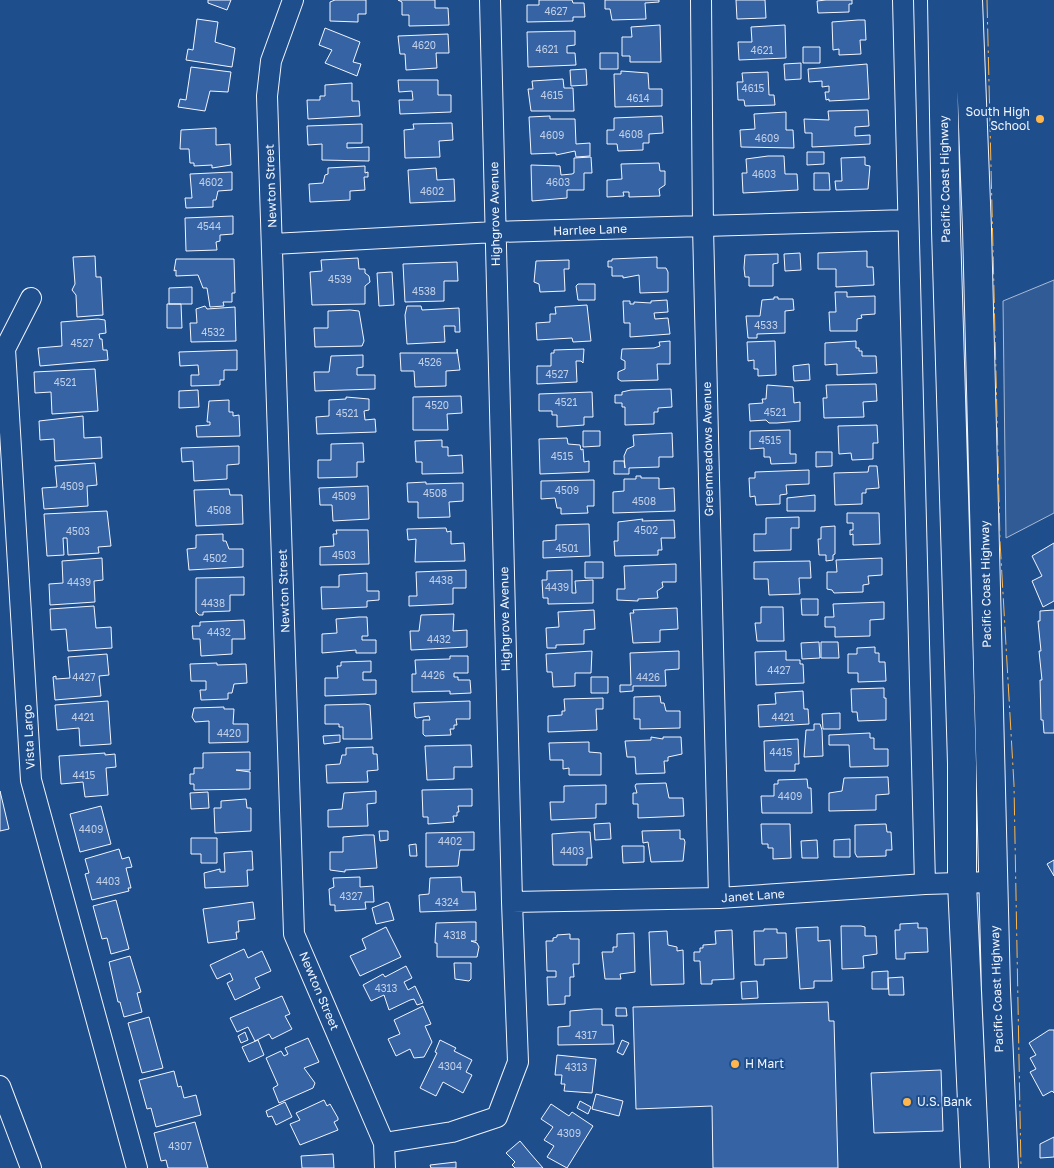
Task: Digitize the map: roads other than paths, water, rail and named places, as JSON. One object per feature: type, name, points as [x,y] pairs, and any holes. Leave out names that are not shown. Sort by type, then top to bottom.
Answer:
[{"type":"highway","name":"Pacific Coast Highway","points":[[942,0],[946,230],[962,763],[962,883],[975,1168]]},
{"type":"highway","name":"Pacific Coast Highway","points":[[968,0],[1004,1168]]},
{"type":"street","name":"Newton Street","points":[[294,0],[271,61],[267,96],[294,934],[384,1143],[385,1168]]},
{"type":"street","name":"Highgrove Avenue","points":[[384,1143],[452,1132],[497,1116],[518,1062],[512,902],[490,0]]},
{"type":"street","name":"Greenmeadows Avenue","points":[[701,0],[703,227],[719,898]]},
{"type":"street","points":[[903,0],[924,884]]},
{"type":"street","name":"Harrlee Lane","points":[[273,244],[495,232],[908,220]]},
{"type":"street","name":"Vista Largo","points":[[31,298],[6,349],[31,780],[137,1168]]},
{"type":"street","name":"Janet Lane","points":[[512,902],[719,898],[924,884],[994,882]]},
{"type":"street","points":[[0,1086],[31,1168]]},
{"type":"place","name":"South High School","points":[[1040,119]]},
{"type":"place","name":"H Mart","points":[[735,1064]]},
{"type":"place","name":"U.S. Bank","points":[[907,1102]]}]
